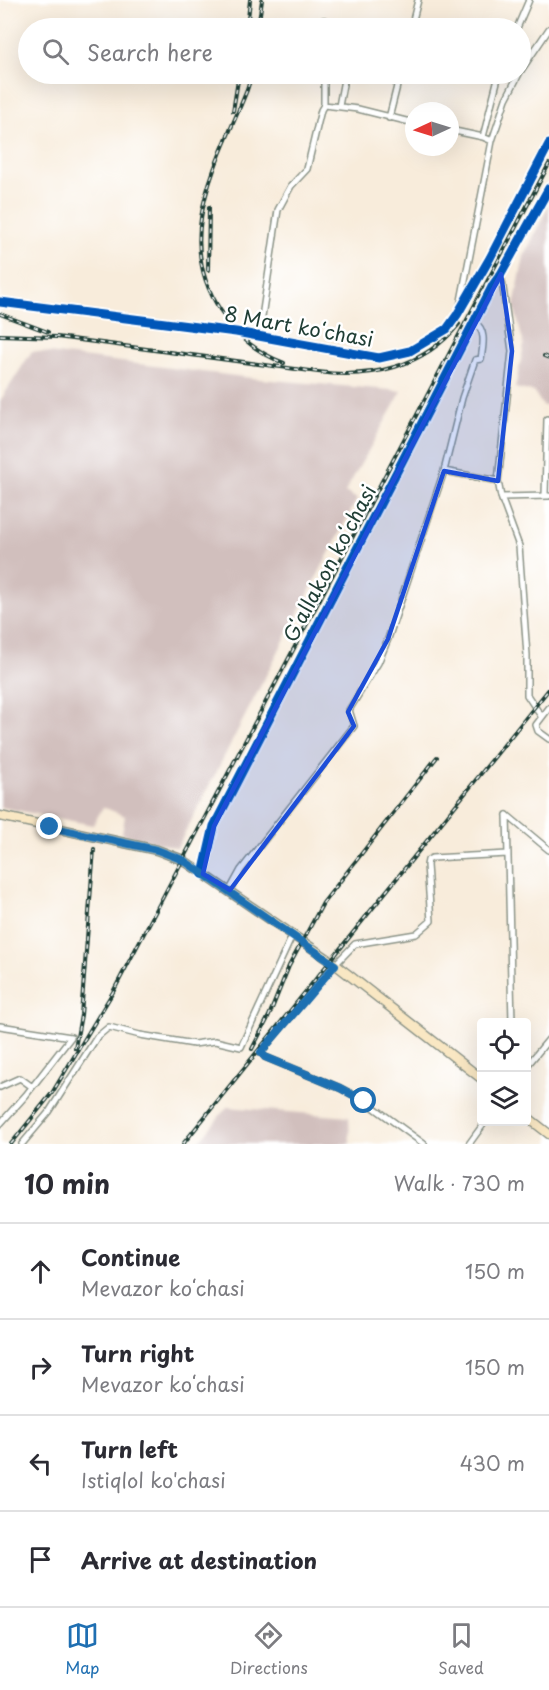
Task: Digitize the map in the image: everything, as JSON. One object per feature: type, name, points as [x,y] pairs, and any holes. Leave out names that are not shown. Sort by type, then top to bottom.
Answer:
[{"type":"main road","points":[[0,816],[157,850],[183,860],[293,934],[477,1075]]},
{"type":"main road","points":[[531,1120],[549,1134]]},
{"type":"street","points":[[414,18],[418,0]]},
{"type":"street","points":[[521,18],[529,0]]},
{"type":"street","points":[[531,56],[549,29]]},
{"type":"street","points":[[259,337],[278,210],[291,186],[307,169],[324,105],[324,84]]},
{"type":"street","points":[[339,106],[343,84]]},
{"type":"street","points":[[388,118],[397,84]]},
{"type":"street","points":[[483,137],[496,84]]},
{"type":"street","points":[[459,311],[492,141],[506,99],[514,84]]},
{"type":"street","points":[[324,105],[358,109],[405,121]]},
{"type":"street","points":[[459,132],[492,141]]},
{"type":"street","name":"8 Mart koʻchasi","points":[[0,302],[236,332],[379,357],[410,351],[447,329],[490,258],[549,144]]},
{"type":"street","name":"Gʻallakon koʻchasi","points":[[203,874],[214,826],[493,285],[549,188]]},
{"type":"street","points":[[501,274],[512,351],[498,481],[501,497],[519,546],[527,655],[527,695],[541,716]]},
{"type":"street","points":[[230,890],[241,870],[354,726],[349,710],[378,663],[388,639],[444,471],[466,384],[475,360],[481,360],[482,357],[483,331],[474,322]]},
{"type":"street","points":[[501,497],[547,496],[547,419]]},
{"type":"street","points":[[444,471],[498,481]]},
{"type":"street","points":[[549,708],[541,716],[536,728],[549,739]]},
{"type":"street","points":[[512,1018],[507,815],[548,846]]},
{"type":"street","points":[[424,1144],[364,1101],[340,1088],[262,1055],[261,1052],[355,944],[416,934],[431,921],[427,865],[430,859],[508,854]]},
{"type":"street","points":[[22,1144],[49,1112],[97,1037],[108,1027],[194,1044],[215,1041],[240,1047],[293,934]]},
{"type":"street","points":[[0,1026],[71,1037],[26,1095],[0,1124]]},
{"type":"street","points":[[531,1061],[548,1042]]},
{"type":"street","points":[[0,1087],[20,1078],[31,1086]]},
{"type":"street","points":[[469,1144],[482,1126]]},
{"type":"highlighted area","points":[[501,274],[512,351],[498,481],[444,471],[388,639],[348,712],[354,726],[230,890],[203,874],[214,826]]},
{"type":"shaded area","points":[[549,205],[549,406],[543,406],[534,392],[515,388],[524,345],[514,306],[524,256]]},
{"type":"shaded area","points":[[32,351],[260,379],[402,391],[345,492],[357,499],[177,848],[122,834],[125,816],[103,807],[93,825],[0,807],[0,401]]},
{"type":"shaded area","points":[[227,1107],[349,1117],[350,1144],[197,1144]]},
{"type":"railway","points":[[248,18],[250,0]]},
{"type":"railway","points":[[259,18],[262,0]]},
{"type":"railway","points":[[233,111],[237,84]]},
{"type":"railway","points":[[249,84],[213,172],[205,199],[200,227],[200,255],[207,283],[227,320],[256,348],[284,363]]},
{"type":"railway","points":[[11,1144],[52,1093],[113,992],[549,164]]},
{"type":"railway","points":[[208,270],[209,207]]},
{"type":"railway","points":[[0,314],[48,332]]},
{"type":"railway","points":[[0,335],[57,337],[318,372],[357,374],[395,367],[413,360],[430,351],[459,324]]},
{"type":"railway","points":[[544,356],[549,358]]},
{"type":"railway","points":[[183,1144],[549,689]]},
{"type":"railway","points":[[252,1049],[269,1016],[289,966],[323,903],[437,757]]},
{"type":"railway","points":[[75,1048],[81,1015],[94,849]]},
{"type":"cycle path","points":[[0,302],[236,332],[379,358],[410,351],[447,329],[457,315],[490,258],[549,144]]},
{"type":"cycle path","points":[[203,874],[214,826],[493,285],[549,188]]},
{"type":"route","points":[[50,827],[157,850],[183,860],[230,890],[335,965],[261,1052],[265,1057],[298,1069],[308,1076],[340,1088],[364,1101]]}]
